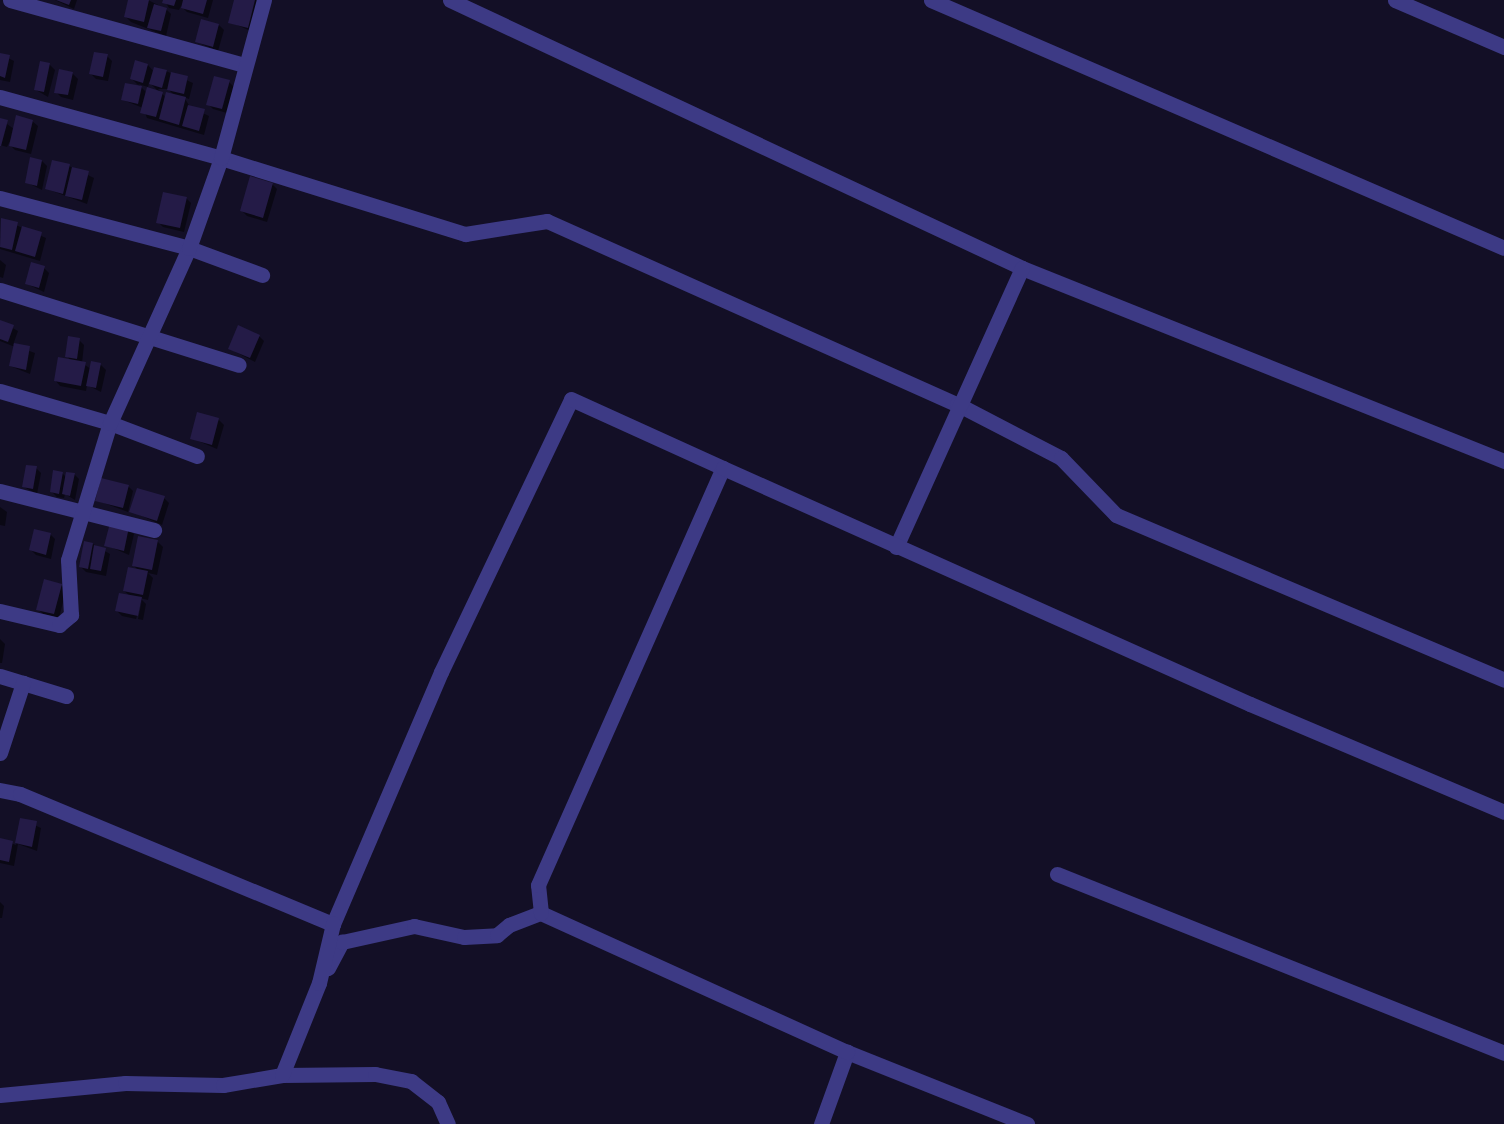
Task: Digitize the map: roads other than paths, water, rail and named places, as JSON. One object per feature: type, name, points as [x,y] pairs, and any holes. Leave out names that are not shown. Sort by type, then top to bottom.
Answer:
[{"type":"street","points":[[9,0],[245,65]]},
{"type":"street","points":[[0,611],[59,626],[66,623],[71,615],[68,560],[110,423],[189,248],[221,158],[264,0]]},
{"type":"street","points":[[450,0],[1022,267],[1504,462]]},
{"type":"street","points":[[931,0],[1504,248]]},
{"type":"street","points":[[1395,0],[1504,47]]},
{"type":"street","points":[[0,97],[221,158],[465,234],[547,221],[957,404],[1061,458],[1116,515],[1504,680]]},
{"type":"street","points":[[0,198],[189,248],[261,275]]},
{"type":"street","points":[[896,547],[957,404],[1022,267]]},
{"type":"street","points":[[0,290],[239,365]]},
{"type":"street","points":[[0,391],[110,423],[197,456]]},
{"type":"street","points":[[282,1075],[319,982],[333,924],[441,672],[572,399],[896,547],[1504,812]]},
{"type":"street","points":[[541,913],[538,885],[723,468]]},
{"type":"street","points":[[0,491],[154,530]]},
{"type":"street","points":[[0,676],[66,696]]},
{"type":"street","points":[[0,753],[23,683]]},
{"type":"street","points":[[0,790],[20,794],[333,924]]},
{"type":"street","points":[[1057,874],[1504,1053]]},
{"type":"street","points":[[319,982],[342,942],[414,926],[464,937],[496,935],[509,925],[541,913],[847,1052],[1027,1124]]},
{"type":"street","points":[[821,1124],[847,1052]]},
{"type":"street","points":[[0,1095],[125,1083],[224,1085],[282,1075],[375,1074],[411,1081],[438,1102],[448,1124]]}]
